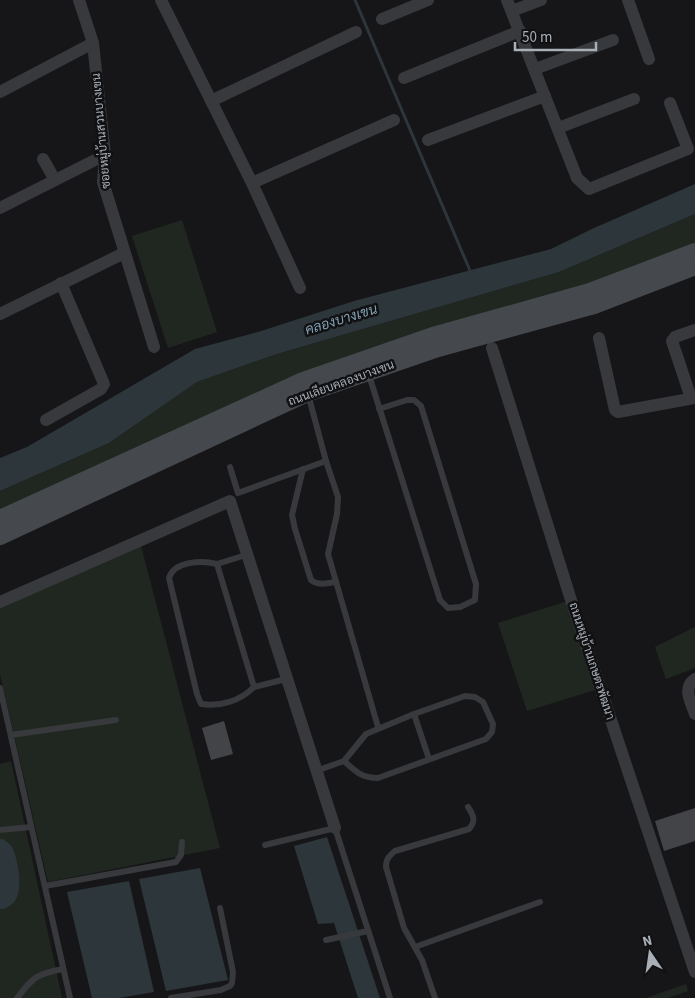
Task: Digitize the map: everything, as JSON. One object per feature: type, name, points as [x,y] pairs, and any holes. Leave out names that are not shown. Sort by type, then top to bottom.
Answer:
[{"type":"main road","name":"ถนนเลียบคลองบางเขน","points":[[0,519],[302,381],[433,336],[590,292],[695,252]]},
{"type":"main road","name":"ถนนเลียบคลองบางเขน","points":[[0,536],[308,393],[438,348],[594,305],[695,266]]},
{"type":"street","name":"ซอยหมู่บ้านสวนบางเขน","points":[[79,0],[94,43],[105,155],[103,182],[154,347]]},
{"type":"street","points":[[382,19],[428,0]]},
{"type":"street","points":[[542,0],[510,6],[577,178],[589,189],[688,149],[690,138],[670,103]]},
{"type":"street","points":[[628,0],[649,59]]},
{"type":"street","points":[[167,2],[210,101],[252,183],[300,288]]},
{"type":"street","points":[[404,78],[520,31]]},
{"type":"street","points":[[210,101],[356,32]]},
{"type":"street","points":[[535,69],[613,40]]},
{"type":"street","points":[[0,92],[94,43]]},
{"type":"street","points":[[428,140],[545,96]]},
{"type":"street","points":[[558,128],[634,99]]},
{"type":"street","points":[[252,183],[394,120]]},
{"type":"street","points":[[0,208],[105,155]]},
{"type":"street","points":[[44,159],[55,180]]},
{"type":"street","points":[[0,314],[124,253]]},
{"type":"street","points":[[46,420],[104,387],[60,283]]},
{"type":"street","points":[[599,338],[615,410],[618,412],[693,398],[672,341],[675,337],[695,330]]},
{"type":"street","name":"ถนนหมู่บ้านเกษตรพัฒนา","points":[[492,348],[571,600],[695,972]]},
{"type":"street","points":[[0,602],[230,501],[335,828]]},
{"type":"street","points":[[695,679],[689,684],[687,693],[695,714]]},
{"type":"lane","points":[[368,372],[379,409],[440,600],[448,608],[460,607],[474,600],[476,584],[421,406],[414,400],[407,400],[379,409]]},
{"type":"lane","points":[[308,393],[326,461],[338,497],[337,514],[328,554],[378,727]]},
{"type":"lane","points":[[230,467],[238,493],[326,461]]},
{"type":"lane","points":[[303,469],[292,515],[295,529],[311,580],[320,584],[336,582]]},
{"type":"lane","points":[[246,555],[217,564],[207,561],[179,566],[171,571],[169,578],[197,694],[201,704],[211,706],[237,700],[254,687],[286,679]]},
{"type":"lane","points":[[217,564],[254,687]]},
{"type":"lane","points":[[0,688],[70,998]]},
{"type":"lane","points":[[316,771],[344,761],[366,734],[378,727],[464,696],[475,697],[483,702],[493,724],[492,732],[486,739],[378,778],[366,778],[344,761]]},
{"type":"lane","points":[[414,714],[429,760]]},
{"type":"lane","points":[[11,735],[116,720]]},
{"type":"lane","points":[[435,998],[422,960],[404,928],[386,867],[386,861],[389,855],[396,851],[469,829],[473,825],[474,820],[468,807]]},
{"type":"lane","points":[[0,830],[31,827]]},
{"type":"lane","points":[[265,845],[335,828],[390,998]]},
{"type":"lane","points":[[44,886],[176,862],[181,855],[182,842]]},
{"type":"lane","points":[[415,947],[540,902]]},
{"type":"lane","points":[[172,998],[221,990],[232,983],[233,972],[220,908]]},
{"type":"lane","points":[[326,940],[368,931]]},
{"type":"lane","points":[[18,998],[33,978],[45,972],[63,970]]},
{"type":"shaded area","points":[[695,214],[695,244],[0,511],[0,491],[109,443],[197,382],[277,354],[559,272]]},
{"type":"shaded area","points":[[182,220],[217,332],[168,348],[132,236]]},
{"type":"shaded area","points":[[140,542],[220,848],[48,882],[0,674],[0,602]]},
{"type":"shaded area","points":[[571,600],[598,689],[527,711],[498,623]]},
{"type":"shaded area","points":[[695,627],[695,668],[666,679],[655,647]]},
{"type":"shaded area","points":[[11,761],[62,998],[0,998],[0,764]]},
{"type":"shaded area","points":[[686,984],[688,991],[668,998],[646,998]]},
{"type":"water","name":"คลองบางเขน","points":[[695,184],[695,214],[559,272],[277,354],[197,382],[109,443],[0,491],[0,458],[27,447],[195,349],[258,332],[354,301],[551,249]]},
{"type":"water","points":[[327,837],[380,998],[358,998],[334,923],[318,924],[294,846]]},
{"type":"water","points":[[0,839],[3,839],[12,847],[19,875],[17,897],[13,903],[4,909],[0,909]]},
{"type":"water","points":[[200,868],[228,980],[166,991],[139,879]]},
{"type":"water","points":[[129,881],[154,992],[119,998],[92,998],[67,892]]},
{"type":"building","points":[[224,721],[233,754],[211,760],[202,728]]},
{"type":"building","points":[[695,808],[695,841],[664,851],[655,821]]},
{"type":"waterway","points":[[355,0],[471,273]]}]
